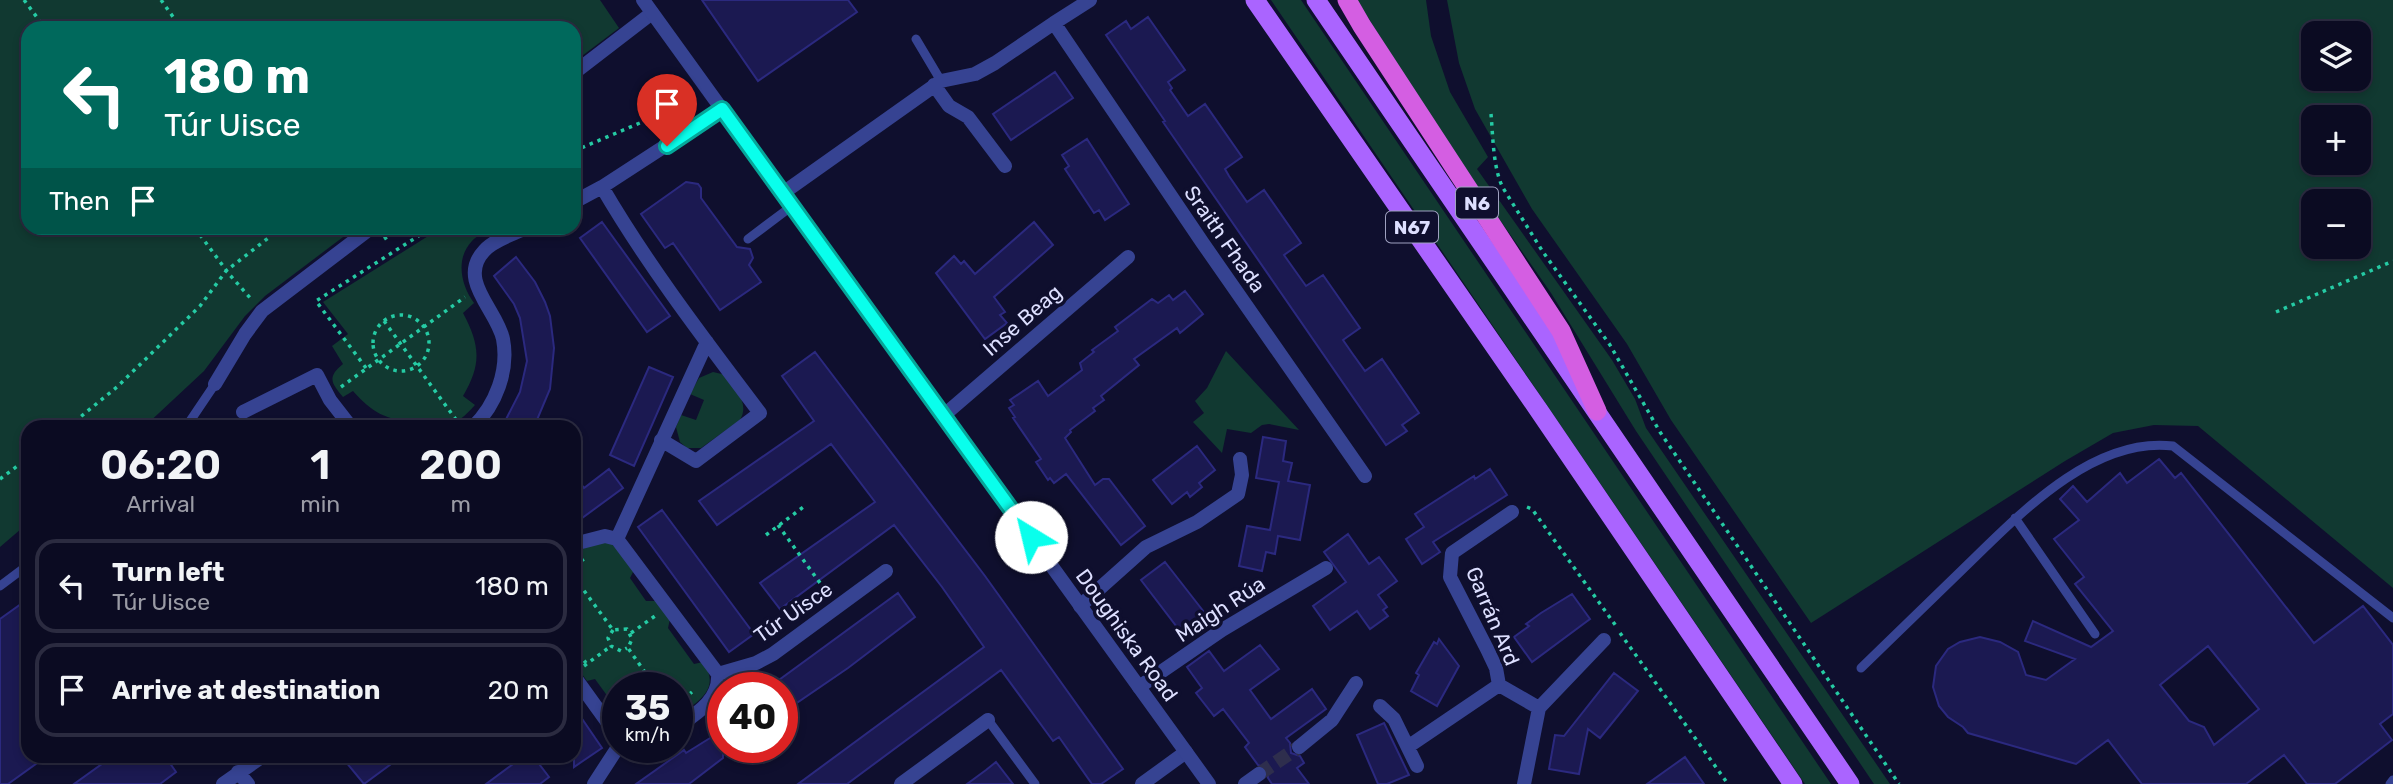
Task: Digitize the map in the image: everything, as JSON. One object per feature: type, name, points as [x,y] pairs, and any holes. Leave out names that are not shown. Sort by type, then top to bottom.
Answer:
[{"type":"highway","name":"N6","points":[[1347,0],[1561,331],[1597,411]]},
{"type":"main road","name":"N67","points":[[1255,0],[1793,784]]},
{"type":"main road","name":"N67","points":[[1316,0],[1850,784]]},
{"type":"street","name":"Doughiska Road","points":[[643,0],[1209,784]]},
{"type":"street","points":[[783,193],[938,83],[975,74],[1090,0]]},
{"type":"street","points":[[581,68],[652,13]]},
{"type":"street","name":"Sraith Fhada","points":[[1054,23],[1202,243],[1365,476]]},
{"type":"street","points":[[938,83],[949,106],[968,117],[1005,166]]},
{"type":"street","points":[[581,198],[722,109]]},
{"type":"street","points":[[602,187],[617,213],[707,342],[760,413],[683,470]]},
{"type":"street","points":[[215,384],[262,311],[362,235]]},
{"type":"street","points":[[481,420],[500,384],[504,357],[502,337],[477,288],[475,270],[485,249],[512,235]]},
{"type":"street","name":"Inse Beag","points":[[943,416],[1128,257]]},
{"type":"street","points":[[617,539],[707,342]]},
{"type":"street","points":[[243,412],[317,375],[346,420]]},
{"type":"street","points":[[661,440],[696,461]]},
{"type":"street","points":[[1080,606],[1146,547],[1197,522],[1238,494],[1242,475],[1240,459]]},
{"type":"street","name":"Garrán Ard","points":[[1499,685],[1496,668],[1450,576],[1450,563],[1452,553],[1512,512]]},
{"type":"street","points":[[581,542],[606,536],[617,539],[717,672]]},
{"type":"street","name":"Maigh Rúa","points":[[1139,687],[1222,630],[1326,568]]},
{"type":"street","name":"Túr Uisce","points":[[725,672],[756,663],[773,654],[886,571]]},
{"type":"street","points":[[1524,784],[1539,708],[1604,640]]},
{"type":"street","points":[[581,679],[602,712]]},
{"type":"street","points":[[1299,747],[1332,720],[1356,682]]},
{"type":"street","name":"Garrán Ard","points":[[1499,685],[1539,708]]},
{"type":"street","name":"Garrán Ard","points":[[1409,746],[1499,685]]},
{"type":"street","points":[[693,715],[707,703]]},
{"type":"street","points":[[1380,706],[1394,719],[1417,766]]},
{"type":"street","points":[[901,784],[988,720]]},
{"type":"street","points":[[1142,784],[1186,752]]},
{"type":"street","points":[[223,784],[243,778],[257,763]]},
{"type":"street","points":[[594,784],[608,763]]},
{"type":"street","points":[[1245,784],[1259,774]]},
{"type":"lane","points":[[916,39],[938,83]]},
{"type":"lane","points":[[748,239],[792,206]]},
{"type":"lane","points":[[191,420],[215,384]]},
{"type":"lane","points":[[1861,668],[2036,499],[2090,466],[2141,445],[2173,446],[2393,618]]},
{"type":"lane","points":[[2015,518],[2095,634]]},
{"type":"lane","points":[[0,586],[21,570]]},
{"type":"lane","points":[[988,720],[1035,784]]},
{"type":"path","points":[[24,0],[40,21]]},
{"type":"path","points":[[161,0],[176,21]]},
{"type":"path","points":[[581,148],[668,111],[688,132]]},
{"type":"path","points":[[1491,114],[1494,154],[1503,188],[1543,252],[1610,345],[1660,432],[1899,784]]},
{"type":"path","points":[[200,235],[226,271],[262,311]]},
{"type":"path","points":[[77,420],[117,387],[200,306],[226,271],[272,235]]},
{"type":"path","points":[[366,369],[316,301],[420,235]]},
{"type":"path","points":[[2276,312],[2393,261]]},
{"type":"path","points":[[328,396],[477,288]]},
{"type":"path","points":[[405,315],[423,326],[428,334],[428,351],[417,365],[401,370],[385,365],[379,359],[373,343],[384,321],[405,315]]},
{"type":"path","points":[[384,321],[457,420]]},
{"type":"path","points":[[0,480],[21,464]]},
{"type":"path","points":[[766,535],[806,505]]},
{"type":"path","points":[[1512,512],[1523,506],[1532,509],[1728,784]]},
{"type":"path","points":[[778,525],[837,607]]},
{"type":"path","points":[[581,587],[613,630]]},
{"type":"path","points":[[631,632],[668,606]]},
{"type":"path","points":[[613,630],[626,629],[631,632]]},
{"type":"path","points":[[613,630],[608,638],[611,646],[621,651],[628,648],[632,639],[631,632]]},
{"type":"path","points":[[581,670],[611,646]]},
{"type":"path","points":[[628,648],[645,672]]},
{"type":"green space","points":[[0,0],[600,0],[619,28],[581,57],[581,21],[21,21],[21,235],[346,235],[265,296],[245,316],[204,371],[152,420],[21,420],[21,529],[0,547]]},
{"type":"green space","points":[[1271,0],[1301,0],[1831,784],[1805,784]]},
{"type":"green space","points":[[1357,0],[1426,0],[1431,36],[1450,92],[1488,157],[1477,169],[1612,360],[1635,399],[1646,428],[1890,784],[1874,784],[1636,431],[1551,293],[1454,154]]},
{"type":"green space","points":[[1447,0],[2393,0],[2393,588],[2198,426],[2154,425],[2113,433],[1811,623],[1671,420],[1627,344],[1532,209],[1475,109],[1459,63]]},
{"type":"green space","points":[[430,235],[480,235],[467,248],[462,264],[463,280],[474,303],[463,313],[473,335],[476,354],[473,374],[463,396],[475,405],[458,420],[398,420],[370,408],[353,391],[343,397],[332,380],[343,364],[332,346],[348,334],[323,302]]},
{"type":"green space","points":[[1226,351],[1299,430],[1269,424],[1262,425],[1251,433],[1227,429],[1222,453],[1193,422],[1204,413],[1195,401],[1207,388]]},
{"type":"green space","points":[[713,372],[726,375],[740,396],[743,414],[740,420],[701,448],[687,448],[680,442],[676,427],[681,415],[696,420],[704,400],[690,394],[699,378]]},
{"type":"green space","points":[[609,541],[635,568],[630,578],[646,601],[657,601],[670,619],[668,628],[694,664],[703,662],[708,672],[707,690],[693,705],[693,672],[602,672],[602,689],[595,679],[587,681],[581,673],[581,550],[592,544]]},
{"type":"building","points":[[702,0],[848,0],[857,12],[758,81]]},
{"type":"building","points":[[1148,17],[1185,70],[1168,82],[1172,88],[1170,90],[1188,116],[1205,104],[1242,157],[1225,169],[1247,202],[1264,190],[1301,243],[1284,255],[1306,286],[1323,275],[1360,328],[1343,340],[1352,353],[1365,371],[1382,359],[1419,413],[1402,425],[1407,431],[1386,445],[1106,35],[1126,21],[1131,29]]},
{"type":"building","points":[[1055,72],[1073,98],[1011,140],[993,114]]},
{"type":"building","points":[[1087,139],[1129,204],[1105,220],[1099,210],[1094,213],[1065,169],[1069,166],[1062,155]]},
{"type":"building","points":[[686,182],[698,184],[701,198],[737,247],[750,249],[753,258],[749,265],[761,282],[720,310],[673,243],[665,248],[641,214]]},
{"type":"building","points":[[602,222],[670,316],[647,332],[580,238]]},
{"type":"building","points":[[1034,222],[1053,245],[994,297],[1005,312],[1000,315],[1007,323],[985,339],[936,273],[954,256],[961,264],[964,261],[975,274]]},
{"type":"building","points":[[516,257],[535,282],[550,316],[554,348],[550,389],[537,420],[506,420],[520,392],[527,361],[520,318],[514,304],[494,276]]},
{"type":"building","points":[[1185,291],[1203,314],[1180,333],[1177,328],[1134,359],[1139,365],[1101,396],[1104,400],[1093,408],[1095,411],[1070,430],[1065,438],[1095,485],[1103,479],[1109,479],[1145,526],[1121,545],[1066,474],[1054,483],[1050,478],[1048,480],[1036,462],[1041,459],[1013,418],[1015,417],[1009,408],[1014,405],[1010,400],[1038,381],[1048,396],[1082,370],[1080,363],[1094,352],[1092,350],[1118,331],[1115,327],[1152,299],[1158,303],[1169,295],[1173,300]]},
{"type":"building","points":[[815,352],[985,576],[1123,769],[1101,784],[1092,784],[1059,737],[1053,741],[1001,670],[847,784],[798,784],[984,647],[894,525],[780,609],[760,583],[875,502],[831,444],[717,525],[699,501],[814,421],[782,376]]},
{"type":"building","points":[[649,367],[673,377],[634,466],[610,455]]},
{"type":"building","points":[[1263,437],[1286,441],[1283,461],[1292,463],[1288,481],[1310,485],[1300,540],[1278,536],[1275,554],[1266,552],[1262,571],[1239,566],[1247,526],[1270,530],[1279,482],[1256,478]]},
{"type":"building","points":[[1197,446],[1215,470],[1199,483],[1202,487],[1190,497],[1187,492],[1172,504],[1153,480]]},
{"type":"building","points":[[2159,459],[2175,478],[2181,473],[2314,643],[2363,606],[2393,645],[2393,714],[2380,724],[2392,740],[2335,784],[2307,784],[2284,755],[2246,784],[2142,784],[2108,740],[2076,764],[1968,733],[1948,717],[1939,706],[1933,687],[1936,666],[1948,649],[1960,642],[1980,637],[2000,642],[2018,652],[2026,675],[2046,680],[2075,659],[2025,641],[2033,621],[2091,647],[2113,631],[2075,584],[2084,577],[2054,539],[2079,520],[2060,499],[2073,486],[2087,502],[2120,473],[2127,483]],"holes":[[[2208,646],[2259,709],[2214,745],[2204,727],[2189,721],[2160,685]]]},
{"type":"building","points":[[609,469],[623,488],[581,519],[581,484],[584,488]]},
{"type":"building","points":[[1490,469],[1507,495],[1433,542],[1440,552],[1422,564],[1406,539],[1424,527],[1415,514],[1474,476],[1475,479]]},
{"type":"building","points":[[662,510],[754,634],[729,652],[638,527]]},
{"type":"building","points":[[1348,534],[1369,564],[1379,557],[1397,581],[1378,595],[1387,607],[1383,610],[1388,616],[1370,629],[1357,611],[1330,630],[1313,606],[1346,582],[1324,552]]},
{"type":"building","points":[[1165,562],[1204,612],[1180,631],[1141,580]]},
{"type":"building","points":[[898,593],[915,617],[798,702],[798,672],[790,672]]},
{"type":"building","points":[[1572,594],[1590,619],[1532,662],[1514,637],[1529,626],[1526,624]]},
{"type":"building","points":[[21,604],[21,763],[37,763],[8,784],[0,784],[0,619]]},
{"type":"building","points":[[1439,639],[1459,666],[1437,706],[1411,691],[1419,675],[1416,673],[1434,642],[1437,644]]},
{"type":"building","points":[[1260,645],[1279,669],[1250,690],[1271,719],[1312,689],[1326,709],[1286,738],[1290,743],[1291,753],[1300,756],[1304,763],[1297,768],[1309,784],[1272,784],[1267,769],[1258,765],[1245,747],[1249,743],[1223,709],[1214,716],[1196,693],[1202,688],[1187,667],[1209,651],[1224,671]]},
{"type":"building","points":[[1614,673],[1638,691],[1600,738],[1588,729],[1579,774],[1549,769],[1555,735],[1564,736]]},
{"type":"building","points":[[581,717],[602,748],[581,762]]},
{"type":"building","points":[[1384,723],[1409,775],[1387,784],[1378,784],[1357,735]]},
{"type":"building","points":[[707,740],[707,763],[716,763],[689,784],[636,784],[666,763],[693,763],[693,749]]},
{"type":"building","points":[[1685,757],[1704,784],[1647,784],[1668,769]]},
{"type":"building","points":[[996,762],[1013,784],[967,784],[986,770]]},
{"type":"building","points":[[103,763],[170,763],[176,772],[160,784],[74,784]]},
{"type":"building","points":[[347,763],[392,763],[364,784]]},
{"type":"building","points":[[514,763],[538,763],[549,777],[540,784],[486,784]]},
{"type":"tunnel","points":[[1259,774],[1299,747]]},
{"type":"route","points":[[667,146],[722,109],[1031,537]]}]
